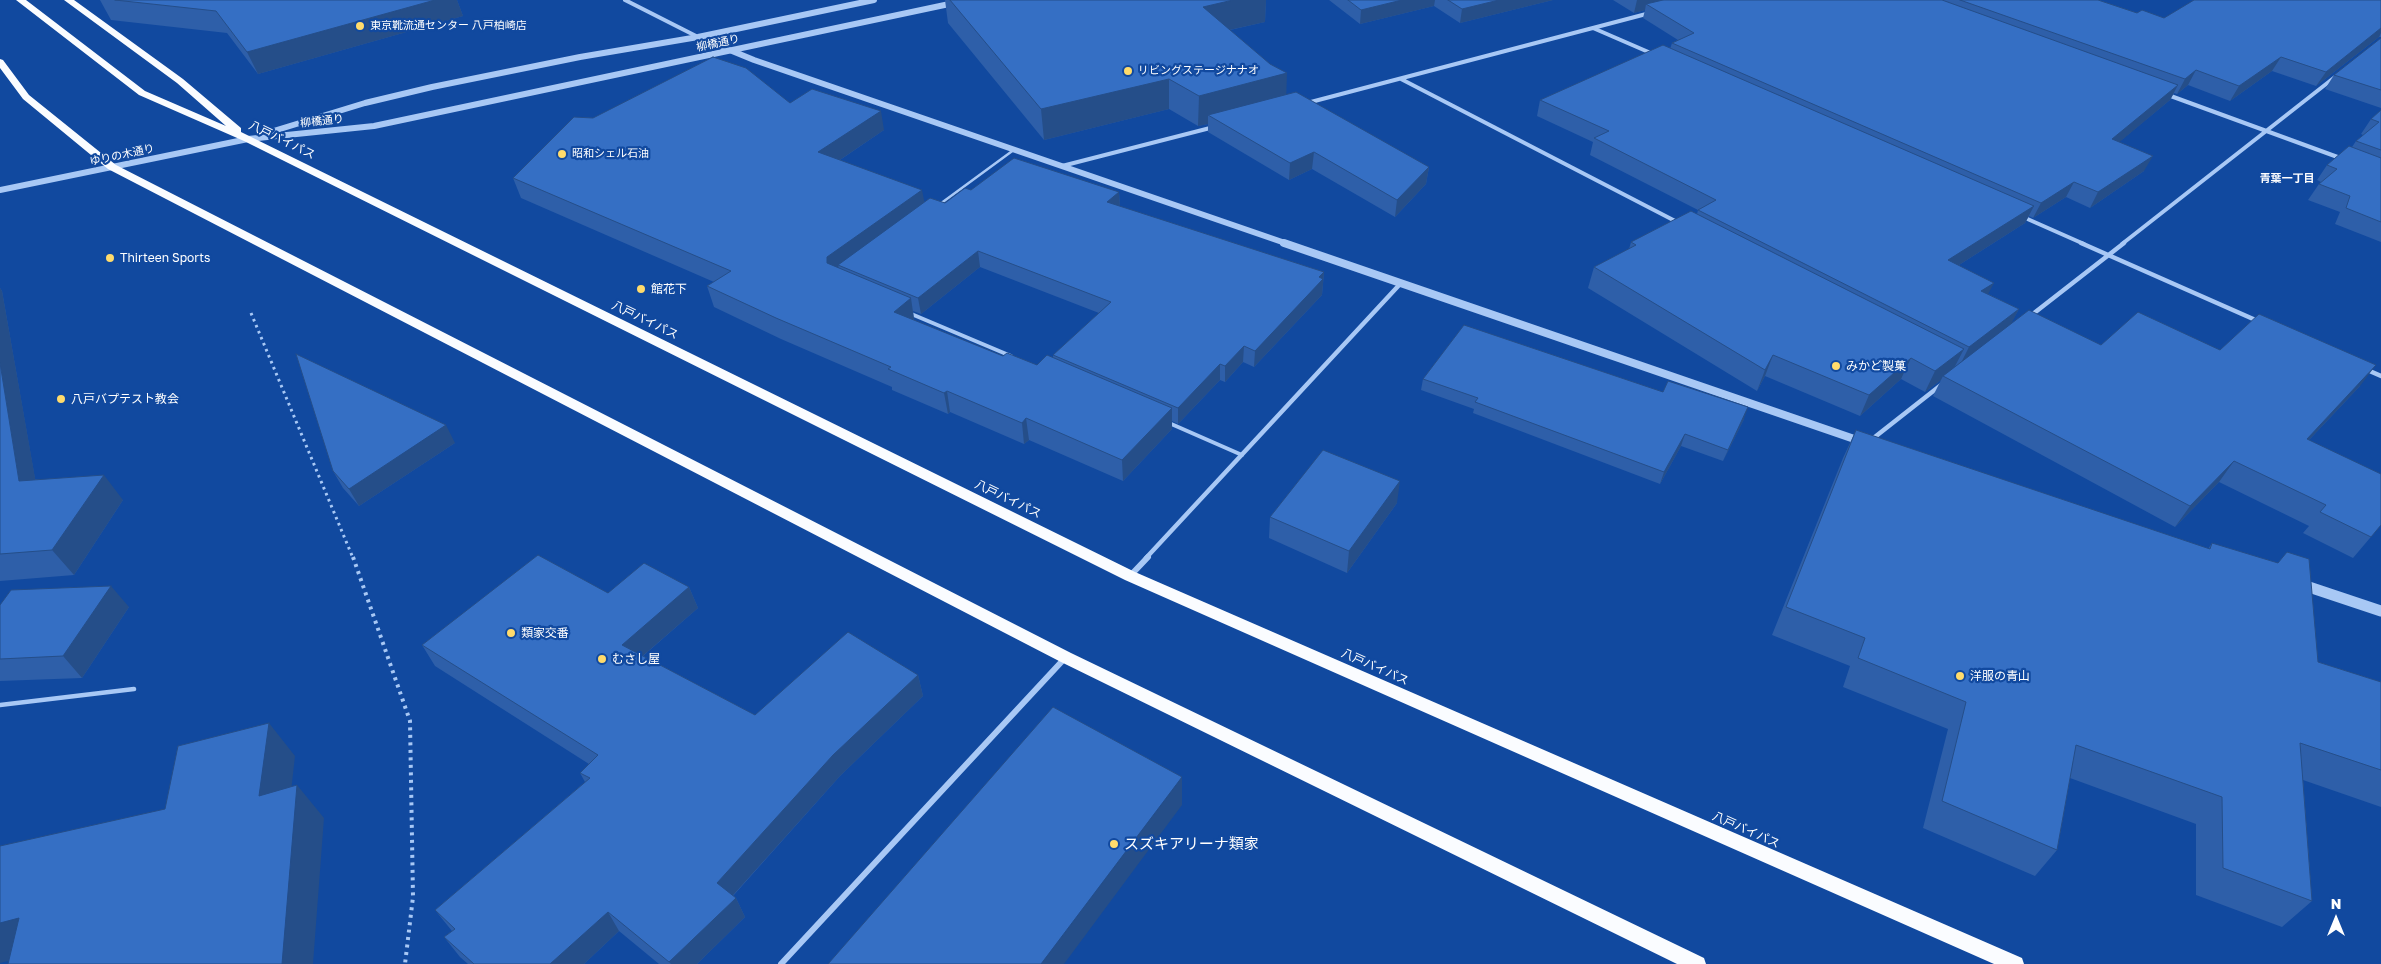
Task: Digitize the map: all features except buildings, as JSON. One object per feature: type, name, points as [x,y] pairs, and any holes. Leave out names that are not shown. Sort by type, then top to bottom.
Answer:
[{"type":"highway","name":"八戸バイパス","points":[[20,0],[142,93],[248,139],[1130,576],[2015,964]]},
{"type":"highway","points":[[68,0],[180,81],[248,139]]},
{"type":"highway","points":[[0,62],[26,97]]},
{"type":"highway","points":[[0,75],[112,167],[243,236],[1066,657],[1697,964]]},
{"type":"street","points":[[625,0],[698,37],[731,50],[1876,446]]},
{"type":"street","name":"柳橋通り","points":[[248,139],[365,103],[432,87],[580,57],[698,37],[874,0]]},
{"type":"street","name":"柳橋通り","points":[[248,139],[374,126],[968,0]]},
{"type":"street","points":[[1297,105],[1660,10]]},
{"type":"street","points":[[1593,28],[1659,57]]},
{"type":"street","points":[[2023,322],[2268,131],[2343,70]]},
{"type":"street","points":[[1401,78],[1681,224]]},
{"type":"street","points":[[2166,94],[2346,160]]},
{"type":"street","points":[[1062,166],[1221,125]]},
{"type":"street","name":"ゆりの木通り","points":[[0,190],[248,139]]},
{"type":"street","points":[[2019,215],[2263,323]]},
{"type":"street","points":[[1130,576],[1401,282]]},
{"type":"street","points":[[2363,368],[2381,376]]},
{"type":"street","points":[[1866,443],[1946,382]]},
{"type":"street","points":[[2287,580],[2381,611]]},
{"type":"street","points":[[781,964],[1066,657]]},
{"type":"lane","points":[[936,207],[1015,149]]},
{"type":"lane","points":[[907,312],[1016,358]]},
{"type":"lane","points":[[1161,420],[1242,455]]},
{"type":"lane","points":[[0,705],[134,689]]},
{"type":"path","points":[[251,313],[363,582],[410,721],[413,897],[404,964]]},
{"type":"place","name":"東京靴流通センター 八戸柏崎店","points":[[360,26]]},
{"type":"place","name":"リビングステージナナオ","points":[[1128,71]]},
{"type":"place","name":"昭和シェル石油","points":[[562,154]]},
{"type":"place","name":"Thirteen Sports","points":[[110,258]]},
{"type":"place","name":"館花下","points":[[641,289]]},
{"type":"place","name":"みかど製菓","points":[[1836,366]]},
{"type":"place","name":"八戸バプテスト教会","points":[[61,399]]},
{"type":"place","name":"類家交番","points":[[511,633]]},
{"type":"place","name":"むさし屋","points":[[602,659]]},
{"type":"place","name":"洋服の青山","points":[[1960,676]]},
{"type":"place","name":"スズキアリーナ類家","points":[[1114,844]]},
{"type":"district","name":"青葉一丁目","points":[[2287,179]]}]
